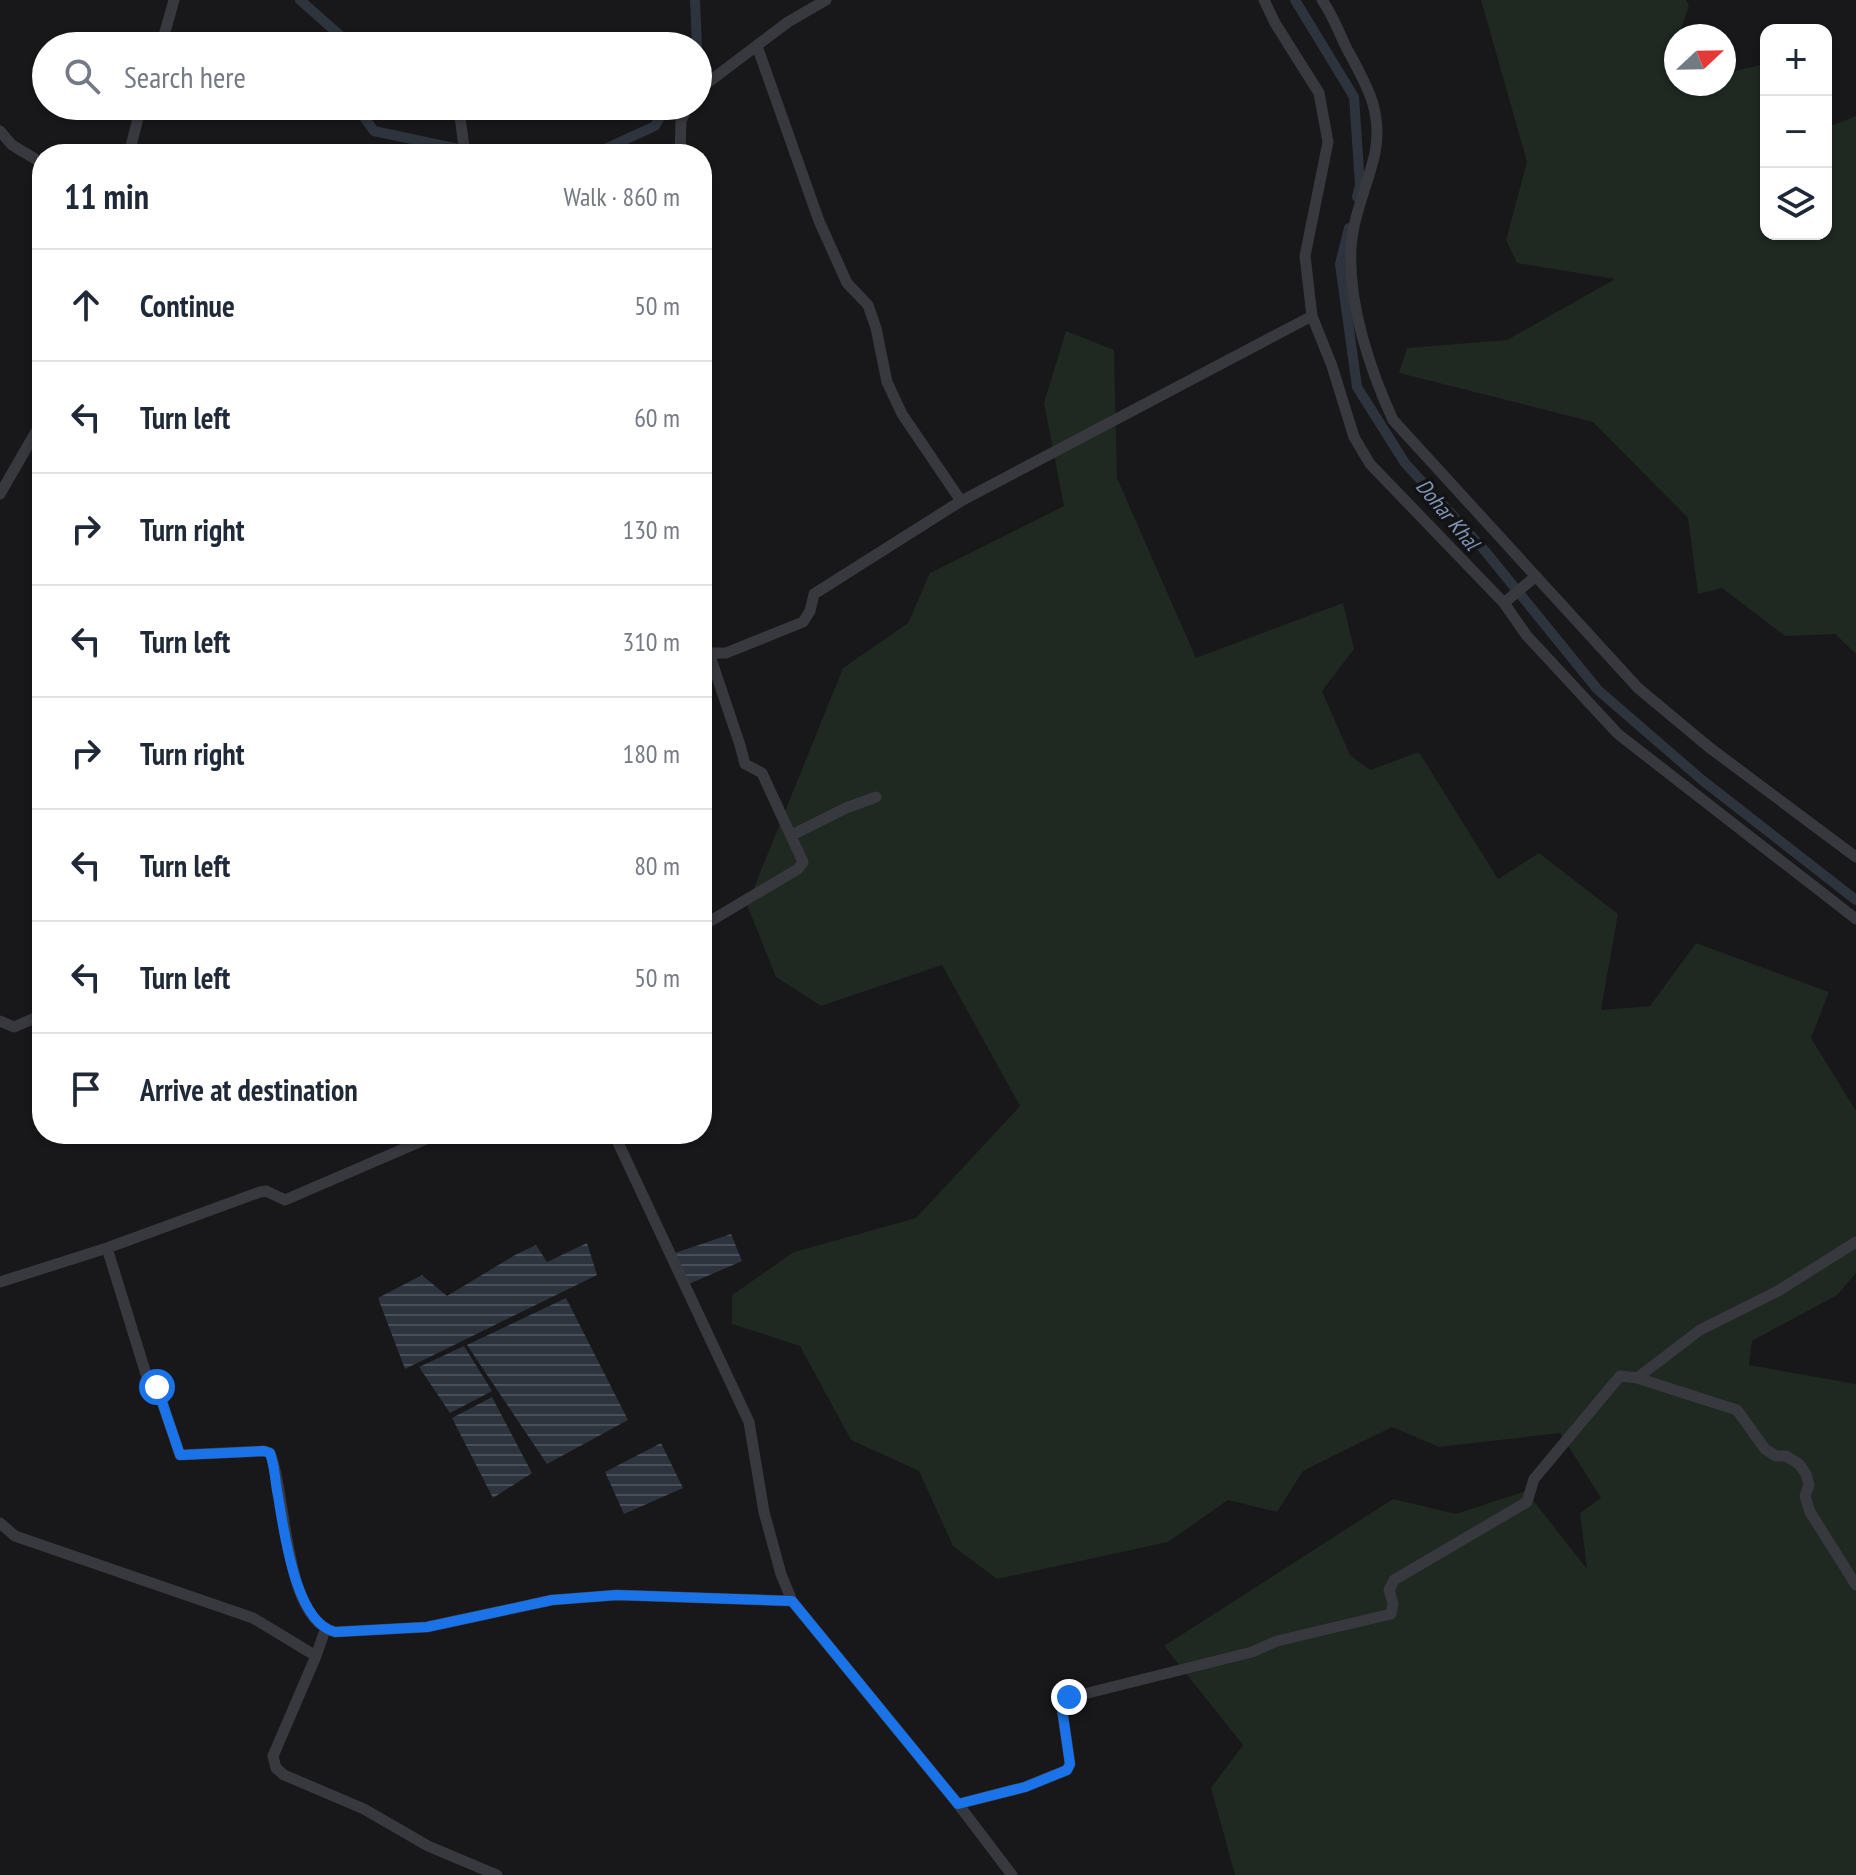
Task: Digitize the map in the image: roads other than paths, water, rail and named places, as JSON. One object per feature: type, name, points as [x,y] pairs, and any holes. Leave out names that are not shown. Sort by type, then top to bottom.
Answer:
[{"type":"street","points":[[165,32],[174,0]]},
{"type":"street","points":[[712,80],[788,22],[826,0]]},
{"type":"street","points":[[1264,0],[1319,93],[1328,142],[1305,256],[1312,316],[1332,366],[1354,437],[1370,464],[1506,601],[1527,636],[1618,734],[1856,919]]},
{"type":"street","points":[[1322,0],[1365,80],[1375,106],[1376,149],[1358,207],[1351,248],[1352,293],[1382,397],[1393,420],[1531,580],[1638,688],[1710,748],[1856,857]]},
{"type":"street","points":[[757,46],[819,221],[847,283],[868,305],[887,382],[902,414],[961,501]]},
{"type":"street","points":[[132,144],[138,120]]},
{"type":"street","points":[[460,120],[463,144]]},
{"type":"street","points":[[680,144],[681,120]]},
{"type":"street","points":[[0,131],[12,145],[32,157]]},
{"type":"street","points":[[712,650],[726,653],[803,622],[810,611],[814,594],[961,501],[1312,316]]},
{"type":"street","points":[[0,494],[32,438]]},
{"type":"street","points":[[1506,601],[1531,580]]},
{"type":"street","points":[[712,667],[742,758],[745,764],[762,773],[803,862],[802,866],[712,920]]},
{"type":"street","points":[[792,835],[876,797]]},
{"type":"street","points":[[0,1021],[14,1027],[32,1019]]},
{"type":"street","points":[[0,1282],[107,1248],[260,1192],[266,1191],[285,1200],[415,1144]]},
{"type":"street","points":[[619,1144],[749,1422],[764,1512],[792,1601],[1012,1875]]},
{"type":"street","points":[[1637,1378],[1700,1330],[1778,1291],[1856,1242]]},
{"type":"street","points":[[107,1248],[146,1374],[157,1387],[180,1455],[270,1453],[293,1574],[314,1618],[325,1630],[427,1627],[552,1600],[617,1595],[792,1601]]},
{"type":"street","points":[[958,1804],[1025,1787],[1067,1770],[1070,1764],[1061,1702],[1064,1699],[1252,1652],[1277,1641],[1391,1614],[1393,1603],[1389,1590],[1394,1580],[1527,1502],[1534,1479],[1611,1383],[1620,1376],[1637,1378],[1737,1410],[1765,1449],[1799,1464],[1809,1485],[1805,1496],[1810,1512],[1856,1585]]},
{"type":"street","points":[[0,1523],[15,1536],[253,1618],[316,1656]]},
{"type":"street","points":[[325,1630],[273,1756],[276,1768],[284,1775],[364,1809],[428,1846],[497,1875]]},
{"type":"waterway","name":"Dohar Khal","points":[[300,0],[336,32]]},
{"type":"waterway","name":"Dohar Khal","points":[[695,0],[696,32]]},
{"type":"waterway","name":"Dohar Khal","points":[[1295,0],[1354,97],[1360,185],[1357,197]]},
{"type":"waterway","name":"Dohar Khal","points":[[366,120],[374,131],[435,144]]},
{"type":"waterway","name":"Dohar Khal","points":[[616,144],[655,126],[658,120]]},
{"type":"waterway","name":"Dohar Khal","points":[[1349,228],[1340,264],[1357,387],[1405,463],[1485,551],[1598,690],[1702,780],[1856,900]]}]
